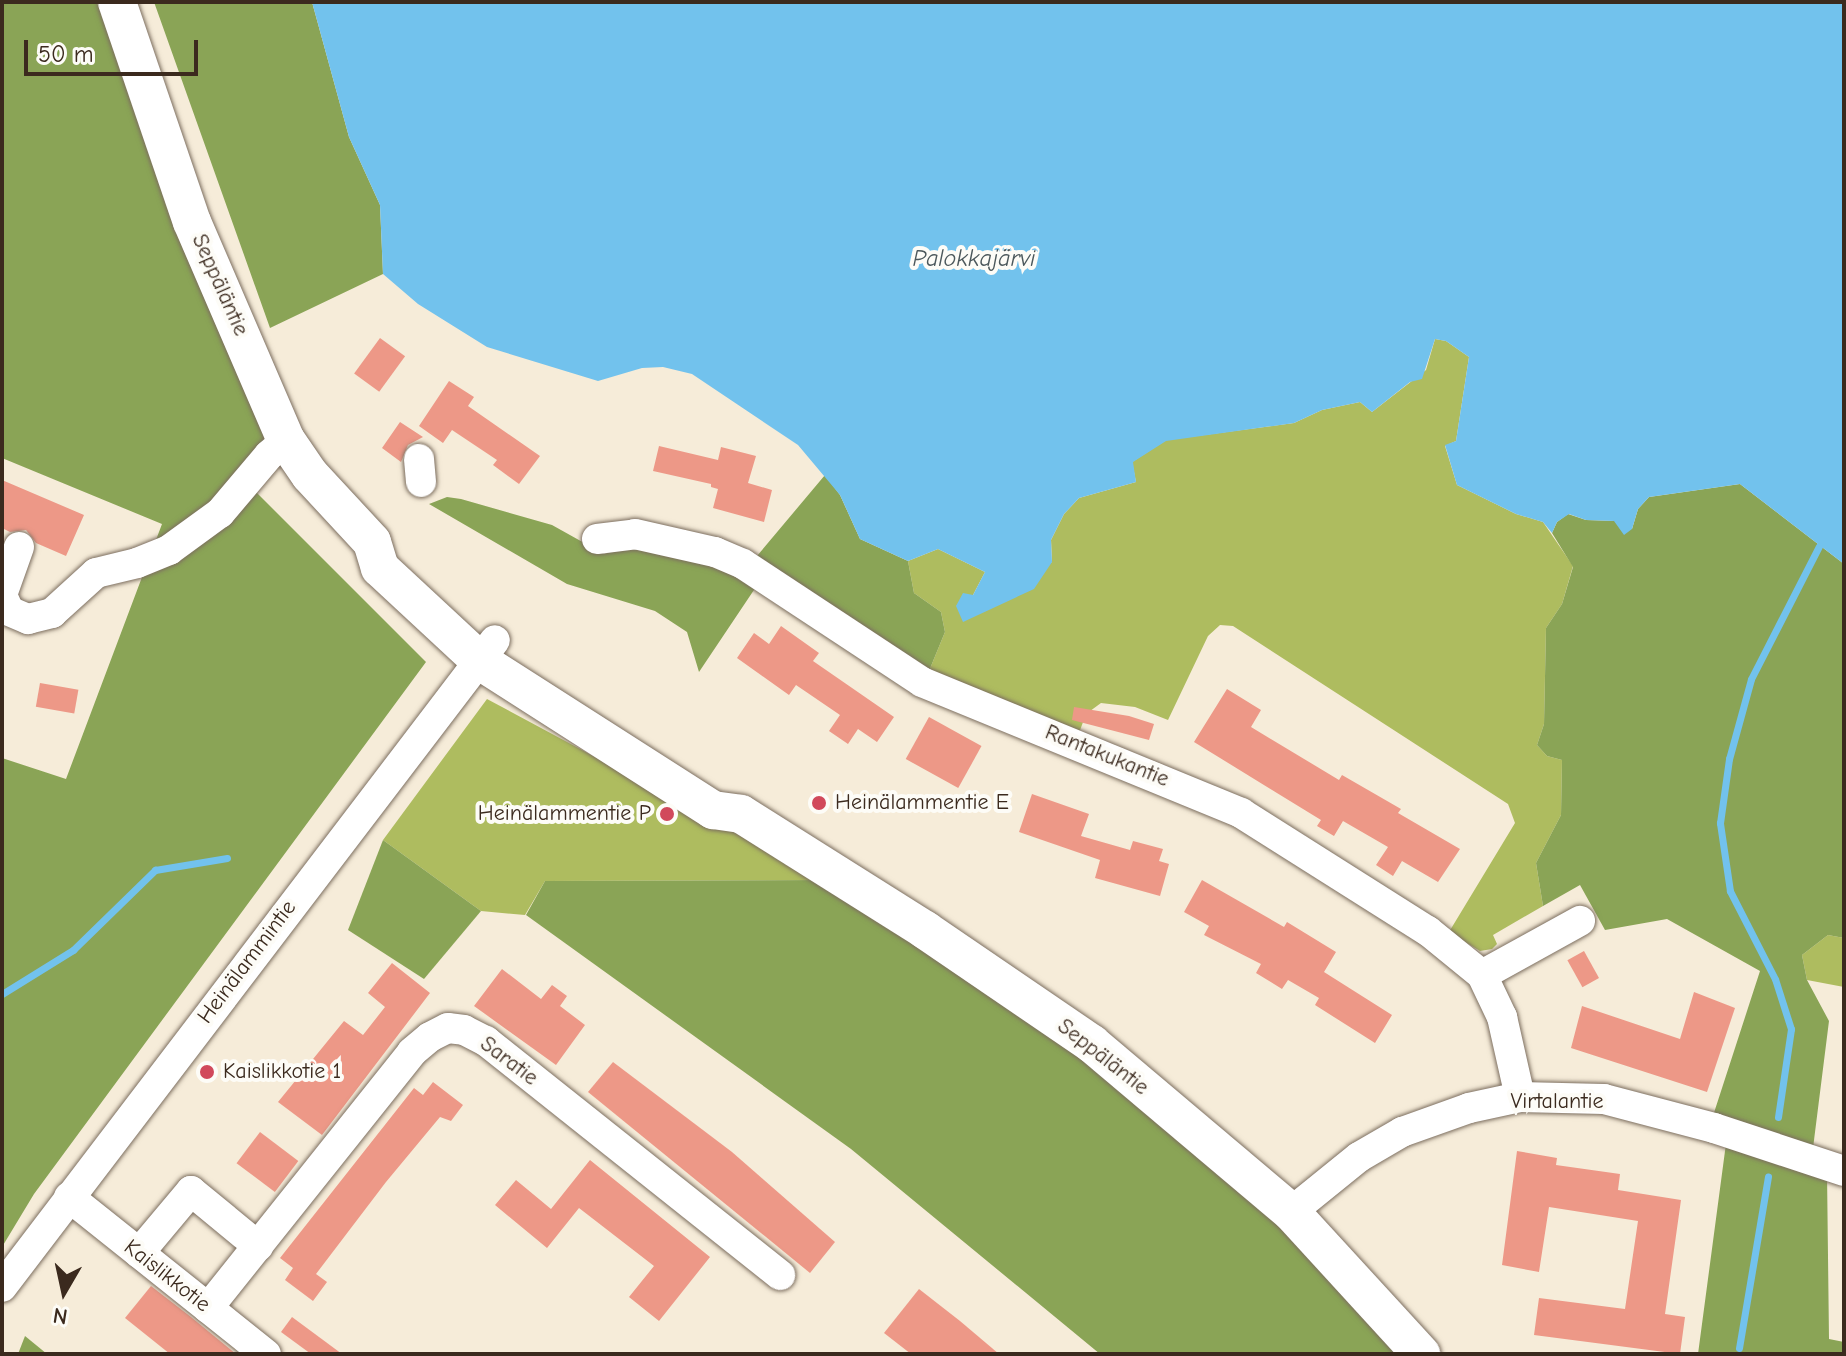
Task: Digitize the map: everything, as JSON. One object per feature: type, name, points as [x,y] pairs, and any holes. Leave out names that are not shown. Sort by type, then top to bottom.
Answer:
[{"type":"main road","name":"Seppäläntie","points":[[117,2],[192,222],[286,440],[310,475],[372,542],[380,568],[488,651],[713,810],[741,814],[925,930],[1092,1044],[1291,1212],[1421,1354]]},
{"type":"street","points":[[19,547],[2,595],[9,611],[28,619],[52,613],[96,573],[137,563],[169,550],[220,513],[269,455],[286,440]]},
{"type":"street","name":"Rantakukantie","points":[[597,539],[635,534],[679,541],[743,564],[922,682],[1241,813],[1428,931],[1482,975],[1502,1017],[1520,1097]]},
{"type":"street","name":"Heinälammintie","points":[[2,1287],[488,651]]},
{"type":"street","points":[[1482,975],[1580,921]]},
{"type":"street","name":"Saratie","points":[[208,1308],[412,1052],[430,1037],[448,1028],[464,1030],[486,1041],[780,1275]]},
{"type":"street","name":"Virtalantie","points":[[1291,1212],[1359,1157],[1402,1132],[1469,1108],[1520,1097],[1604,1099],[1714,1128],[1844,1171]]},
{"type":"street","points":[[139,1253],[191,1191],[258,1246]]},
{"type":"street","name":"Kaislikkotie","points":[[69,1197],[266,1354]]},
{"type":"green space","points":[[2,2],[103,2],[275,438],[241,477],[426,662],[34,1194],[2,1247],[2,758],[66,779],[162,524],[2,458]]},
{"type":"green space","points":[[154,2],[312,2],[349,137],[380,205],[383,274],[270,328]]},
{"type":"green space","points":[[1435,339],[1446,341],[1469,357],[1456,441],[1445,446],[1457,485],[1516,514],[1543,522],[1573,566],[1562,604],[1546,628],[1544,724],[1537,745],[1547,756],[1562,760],[1561,815],[1536,863],[1543,906],[1493,935],[1497,944],[1492,949],[1480,951],[1449,932],[1515,823],[1508,804],[1233,626],[1220,625],[1208,636],[1168,720],[1135,707],[1101,703],[1086,714],[1079,733],[929,671],[945,632],[941,612],[914,593],[908,561],[938,549],[985,572],[973,595],[956,606],[1052,562],[1051,540],[1064,514],[1079,498],[1136,482],[1132,462],[1166,440],[1294,423],[1322,410],[1360,402],[1372,412],[1426,370]]},
{"type":"green space","points":[[825,475],[840,495],[860,539],[908,561],[914,593],[941,612],[945,632],[929,671],[768,569],[699,672],[687,632],[655,611],[567,584],[429,504],[447,497],[461,499],[552,525],[604,554],[646,541],[757,556]]},
{"type":"green space","points":[[1740,484],[1844,564],[1844,938],[1828,935],[1802,955],[1807,980],[1829,1021],[1812,1156],[1711,1122],[1760,971],[1667,919],[1605,930],[1580,885],[1543,906],[1536,863],[1561,815],[1562,760],[1547,756],[1537,745],[1544,724],[1546,628],[1562,604],[1573,567],[1552,533],[1557,522],[1568,514],[1586,520],[1615,521],[1632,529],[1638,509],[1649,497]]},
{"type":"green space","points":[[487,699],[824,880],[545,881],[525,915],[481,911],[383,840]]},
{"type":"green space","points":[[383,840],[481,911],[424,979],[348,930]]},
{"type":"green space","points":[[824,880],[1195,1139],[1402,1354],[1100,1354],[851,1149],[526,915],[545,881]]},
{"type":"green space","points":[[1828,935],[1844,938],[1844,987],[1807,980],[1802,955]]},
{"type":"green space","points":[[1727,1136],[1827,1172],[1829,1339],[1844,1342],[1844,1354],[1698,1354]]},
{"type":"green space","points":[[25,1336],[47,1354],[18,1354]]},
{"type":"water","name":"Palokkajärvi","points":[[312,2],[1844,2],[1844,564],[1740,484],[1649,497],[1638,509],[1632,529],[1624,535],[1614,521],[1586,520],[1569,514],[1557,522],[1552,533],[1543,522],[1516,514],[1457,485],[1445,445],[1456,441],[1469,357],[1446,341],[1435,339],[1422,379],[1410,382],[1372,412],[1360,402],[1322,410],[1294,423],[1166,441],[1133,462],[1136,482],[1079,498],[1064,514],[1051,540],[1052,562],[1034,589],[963,622],[956,606],[963,593],[973,595],[985,572],[938,549],[908,561],[860,539],[840,495],[798,445],[692,374],[663,367],[642,368],[598,381],[487,347],[418,304],[383,274],[380,205],[349,137]]},
{"type":"building","points":[[380,338],[405,356],[379,392],[354,374]]},
{"type":"building","points":[[449,381],[474,397],[468,406],[540,456],[519,484],[493,465],[497,460],[452,430],[443,443],[419,426]]},
{"type":"building","points":[[400,422],[423,437],[408,445],[401,462],[382,448]]},
{"type":"building","points":[[659,446],[718,460],[721,447],[756,456],[748,483],[772,490],[764,522],[713,508],[718,489],[711,487],[711,484],[653,471]]},
{"type":"building","points":[[2,480],[84,515],[66,556],[36,543],[26,530],[10,532],[2,528]]},
{"type":"building","points":[[781,626],[819,653],[813,661],[894,717],[877,742],[858,729],[848,744],[829,731],[840,715],[796,685],[789,695],[737,658],[754,633],[769,644]]},
{"type":"building","points":[[40,683],[78,690],[74,713],[36,707]]},
{"type":"building","points":[[1227,689],[1261,710],[1251,727],[1339,780],[1342,775],[1401,809],[1398,813],[1460,849],[1438,882],[1402,861],[1393,876],[1376,865],[1388,847],[1343,821],[1334,836],[1317,826],[1321,820],[1194,742]]},
{"type":"building","points":[[1074,707],[1129,716],[1154,724],[1149,740],[1072,720]]},
{"type":"building","points":[[929,717],[981,746],[958,788],[906,759]]},
{"type":"building","points":[[1032,794],[1089,814],[1081,836],[1130,850],[1133,841],[1163,849],[1159,861],[1169,864],[1160,896],[1095,878],[1100,860],[1019,832]]},
{"type":"building","points":[[1202,880],[1284,927],[1287,922],[1336,952],[1324,972],[1392,1015],[1375,1043],[1315,1005],[1319,998],[1288,980],[1282,989],[1256,973],[1261,964],[1204,935],[1209,926],[1184,912]]},
{"type":"building","points":[[1584,951],[1599,978],[1582,987],[1567,960]]},
{"type":"building","points":[[392,963],[430,993],[322,1135],[278,1102],[344,1021],[363,1035],[385,1007],[368,993]]},
{"type":"building","points":[[502,969],[541,999],[552,985],[567,996],[560,1006],[585,1025],[556,1065],[474,1006]]},
{"type":"building","points":[[1694,992],[1735,1008],[1707,1092],[1571,1048],[1582,1006],[1680,1039]]},
{"type":"building","points":[[613,1062],[732,1152],[835,1242],[810,1273],[588,1092]]},
{"type":"building","points":[[433,1082],[463,1105],[451,1121],[440,1117],[386,1182],[316,1274],[327,1282],[313,1301],[285,1280],[293,1268],[280,1258],[414,1088],[423,1095]]},
{"type":"building","points":[[260,1132],[298,1161],[275,1192],[237,1163]]},
{"type":"building","points":[[1517,1151],[1557,1158],[1556,1165],[1620,1174],[1618,1190],[1681,1200],[1665,1314],[1685,1317],[1680,1354],[1534,1335],[1539,1298],[1625,1309],[1638,1221],[1549,1207],[1539,1272],[1502,1265]]},
{"type":"building","points":[[590,1160],[710,1257],[659,1321],[629,1297],[654,1266],[579,1208],[547,1248],[495,1205],[516,1180],[551,1209]]},
{"type":"building","points":[[151,1286],[236,1354],[170,1354],[125,1318]]},
{"type":"building","points":[[919,1289],[999,1354],[911,1354],[884,1333]]},
{"type":"building","points":[[292,1317],[342,1354],[311,1354],[281,1332]]},
{"type":"waterway","points":[[1778,1117],[1791,1029],[1775,979],[1730,891],[1720,823],[1729,759],[1751,679],[1819,546]]},
{"type":"waterway","points":[[2,994],[73,950],[155,870],[227,858]]},
{"type":"waterway","points":[[1739,1348],[1768,1176]]},
{"type":"place","name":"Heinälammentie E","points":[[819,803]]},
{"type":"place","name":"Heinälammentie P","points":[[667,814]]},
{"type":"place","name":"Kaislikkotie 1","points":[[207,1072]]}]
